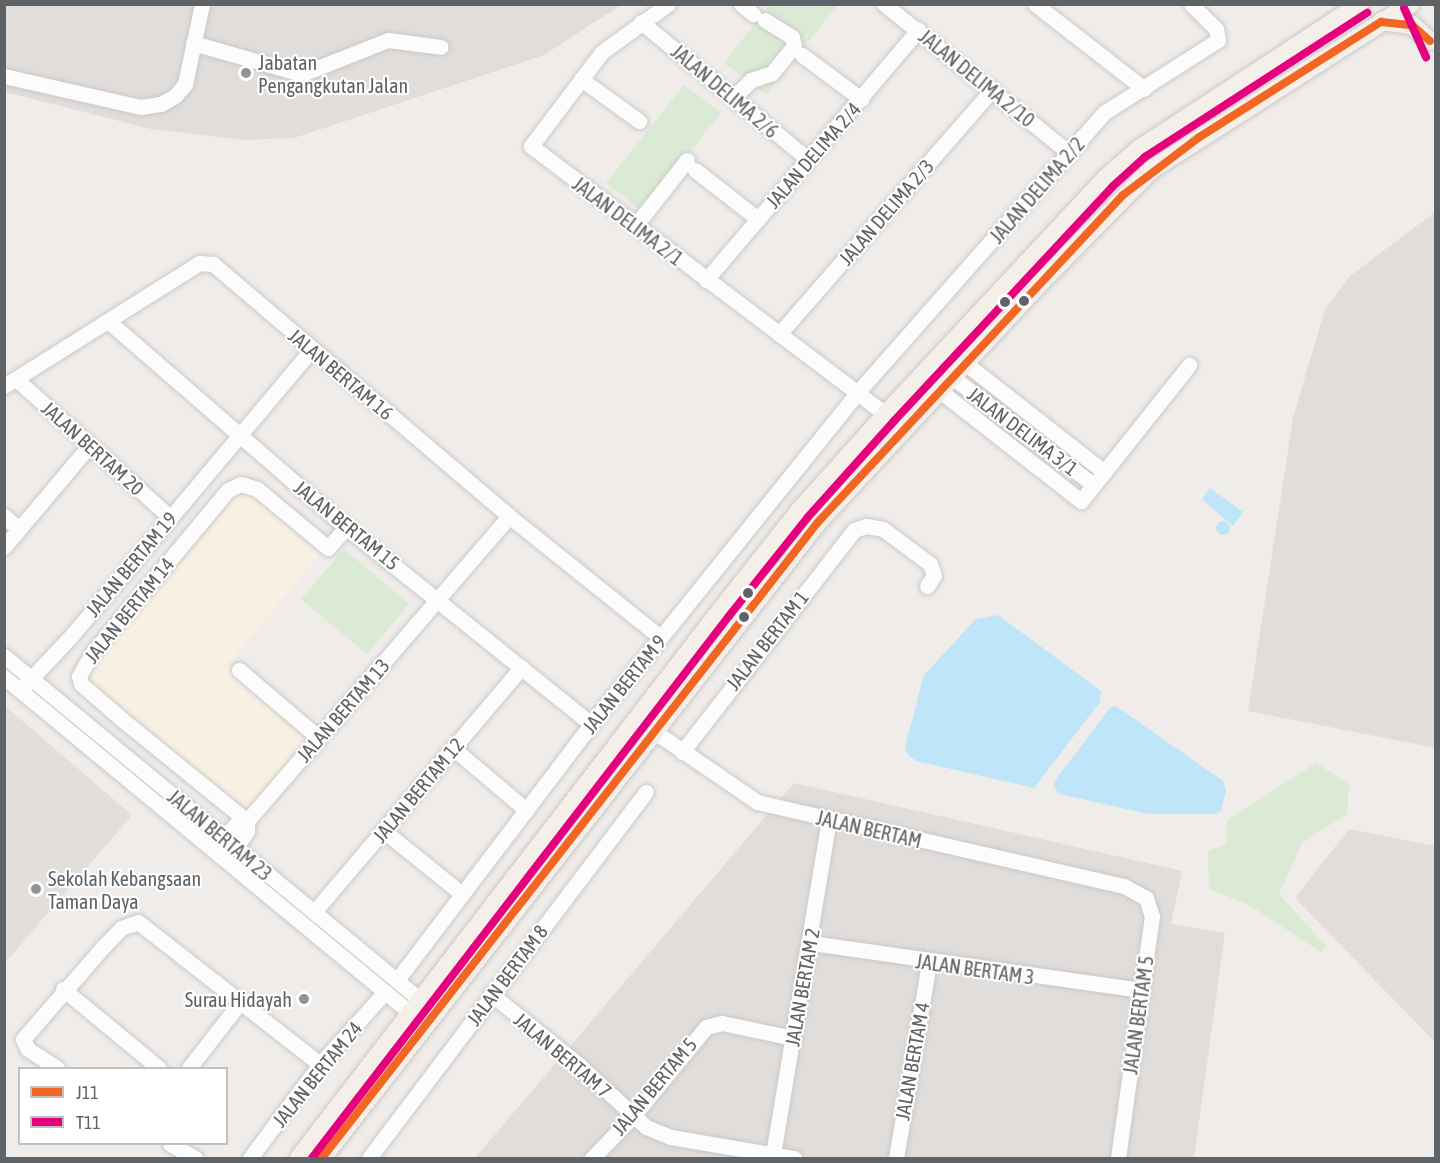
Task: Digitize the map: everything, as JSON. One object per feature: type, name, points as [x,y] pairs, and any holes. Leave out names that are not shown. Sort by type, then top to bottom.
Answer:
[{"type":"main road","points":[[322,1158],[636,719],[800,510],[886,414],[1106,178],[1149,142],[1361,4]]},
{"type":"main road","points":[[299,1158],[424,1014],[818,522],[1123,195],[1151,170],[1198,138],[1381,21],[1412,4],[1433,47]]},
{"type":"main road","points":[[1381,21],[1412,26],[1433,47]]},
{"type":"main road","points":[[1198,138],[1251,95],[1252,90],[1243,87],[1199,110]]},
{"type":"street","points":[[4,76],[141,108],[176,96],[184,84],[202,4]]},
{"type":"street","name":"JALAN DELIMA 2/1","points":[[668,4],[602,52],[531,146],[886,414]]},
{"type":"street","name":"JALAN DELIMA 2/10","points":[[884,4],[993,89],[1070,153]]},
{"type":"street","points":[[1035,4],[1144,89]]},
{"type":"street","name":"JALAN DELIMA 2/2","points":[[857,393],[1105,112],[1218,40],[1219,32],[1196,9]]},
{"type":"street","points":[[733,98],[751,80],[772,74],[794,46],[792,37],[753,13]]},
{"type":"street","name":"JALAN DELIMA 2/6","points":[[641,22],[809,160]]},
{"type":"street","name":"JALAN DELIMA 2/4","points":[[706,280],[918,30]]},
{"type":"street","points":[[193,43],[302,74],[388,40],[441,47]]},
{"type":"street","points":[[802,55],[861,99]]},
{"type":"street","points":[[581,79],[639,121]]},
{"type":"street","name":"JALAN DELIMA 2/3","points":[[779,334],[993,89]]},
{"type":"street","points":[[635,226],[691,165],[758,219]]},
{"type":"street","name":"JALAN BERTAM 16","points":[[10,382],[206,262],[213,264],[509,516],[660,638]]},
{"type":"street","name":"JALAN BERTAM 15","points":[[108,321],[346,527],[591,724]]},
{"type":"street","name":"JALAN BERTAM 19","points":[[18,688],[34,680],[312,349]]},
{"type":"street","name":"JALAN DELIMA 3/1","points":[[965,363],[1104,472]]},
{"type":"street","points":[[946,384],[1081,501],[1189,365]]},
{"type":"street","name":"JALAN BERTAM 20","points":[[10,382],[90,445],[170,518]]},
{"type":"street","name":"JALAN DELIMA 3/1","points":[[946,384],[1094,485]]},
{"type":"street","name":"JALAN BERTAM 9","points":[[397,980],[591,724],[857,393]]},
{"type":"street","points":[[4,547],[90,445]]},
{"type":"street","name":"JALAN BERTAM 14","points":[[248,821],[118,716],[81,684],[79,676],[93,652],[228,490],[242,484],[257,489],[328,548],[346,527]]},
{"type":"street","points":[[4,516],[19,529]]},
{"type":"street","name":"JALAN BERTAM 13","points":[[214,851],[247,831],[248,821],[509,516]]},
{"type":"street","name":"JALAN BERTAM 1","points":[[682,752],[854,530],[878,527],[930,564],[934,575],[927,586]]},
{"type":"street","points":[[72,635],[93,652]]},
{"type":"street","name":"JALAN BERTAM 23","points":[[4,656],[397,980],[424,1014]]},
{"type":"street","name":"JALAN BERTAM 12","points":[[314,912],[522,667]]},
{"type":"street","points":[[239,670],[318,738]]},
{"type":"street","name":"JALAN BERTAM 23","points":[[4,677],[385,992],[424,1014]]},
{"type":"street","name":"JALAN BERTAM","points":[[636,719],[752,800],[829,820],[1124,886]]},
{"type":"street","points":[[453,748],[526,810]]},
{"type":"street","name":"JALAN BERTAM 8","points":[[369,1158],[646,792]]},
{"type":"street","name":"JALAN BERTAM 2","points":[[773,1154],[811,943],[829,820]]},
{"type":"street","points":[[384,831],[462,894]]},
{"type":"street","name":"JALAN BERTAM 5","points":[[1118,1158],[1151,907],[1138,892],[1124,886]]},
{"type":"street","points":[[55,1067],[28,1049],[23,1039],[63,989],[121,928],[145,923],[320,1064]]},
{"type":"street","name":"JALAN BERTAM 3","points":[[811,943],[929,963],[1141,990]]},
{"type":"street","name":"JALAN BERTAM 4","points":[[896,1158],[929,963]]},
{"type":"street","points":[[63,989],[158,1067]]},
{"type":"street","name":"JALAN BERTAM 24","points":[[250,1158],[320,1064],[385,992]]},
{"type":"street","name":"JALAN BERTAM 7","points":[[491,994],[579,1065],[646,1127],[671,1137],[794,1158]]},
{"type":"street","points":[[190,1067],[241,1001]]},
{"type":"street","name":"JALAN BERTAM 5","points":[[592,1158],[633,1116],[706,1027],[722,1023],[793,1038]]},
{"type":"street","points":[[173,1145],[195,1158]]},
{"type":"shaded area","name":"Jabatan Pengangkutan Jalan","points":[[4,5],[621,5],[544,55],[294,138],[244,140],[151,129],[5,92]]},
{"type":"shaded area","points":[[1435,212],[1435,748],[1248,711],[1293,418],[1325,309],[1351,275]]},
{"type":"shaded area","points":[[241,489],[255,492],[323,550],[227,666],[312,739],[247,815],[85,681],[100,651],[230,494]]},
{"type":"shaded area","name":"Sekolah Kebangsaan Taman Daya","points":[[5,706],[132,815],[5,963]]},
{"type":"shaded area","points":[[794,783],[1182,871],[1171,924],[1225,933],[1194,1158],[475,1158]]},
{"type":"shaded area","points":[[1349,829],[1435,846],[1435,1042],[1295,898]]},
{"type":"green space","points":[[833,4],[836,7],[766,95],[724,63],[769,5]]},
{"type":"green space","points":[[684,85],[721,113],[642,211],[606,183]]},
{"type":"green space","points":[[344,549],[409,604],[367,654],[301,599]]},
{"type":"green space","points":[[1316,763],[1349,784],[1347,814],[1302,843],[1279,894],[1326,946],[1322,953],[1251,906],[1209,889],[1208,851],[1226,845],[1227,820]]},
{"type":"water","points":[[1210,488],[1243,512],[1233,526],[1202,499]]},
{"type":"water","points":[[1223,521],[1228,523],[1230,528],[1228,533],[1223,535],[1218,533],[1216,528],[1218,523]]},
{"type":"water","points":[[998,615],[1101,691],[1100,702],[1034,788],[916,761],[908,755],[905,747],[924,675],[976,619]]},
{"type":"water","points":[[1116,706],[1223,781],[1226,791],[1221,811],[1214,814],[1149,814],[1059,794],[1053,785],[1056,779],[1110,708]]},
{"type":"transit line","name":"T11","points":[[1404,8],[1426,57]]},
{"type":"transit line","name":"T11","points":[[312,1158],[729,616],[808,517],[894,421],[1113,186],[1145,157],[1367,13]]},
{"type":"transit line","name":"J11","points":[[322,1158],[818,522],[1123,195],[1198,138],[1381,22],[1412,25],[1430,41]]},
{"type":"place","name":"Jabatan Pengangkutan Jalan","points":[[246,73]]},
{"type":"place","name":"Sekolah Kebangsaan Taman Daya","points":[[36,889]]},
{"type":"place","name":"Surau Hidayah","points":[[304,999]]}]
